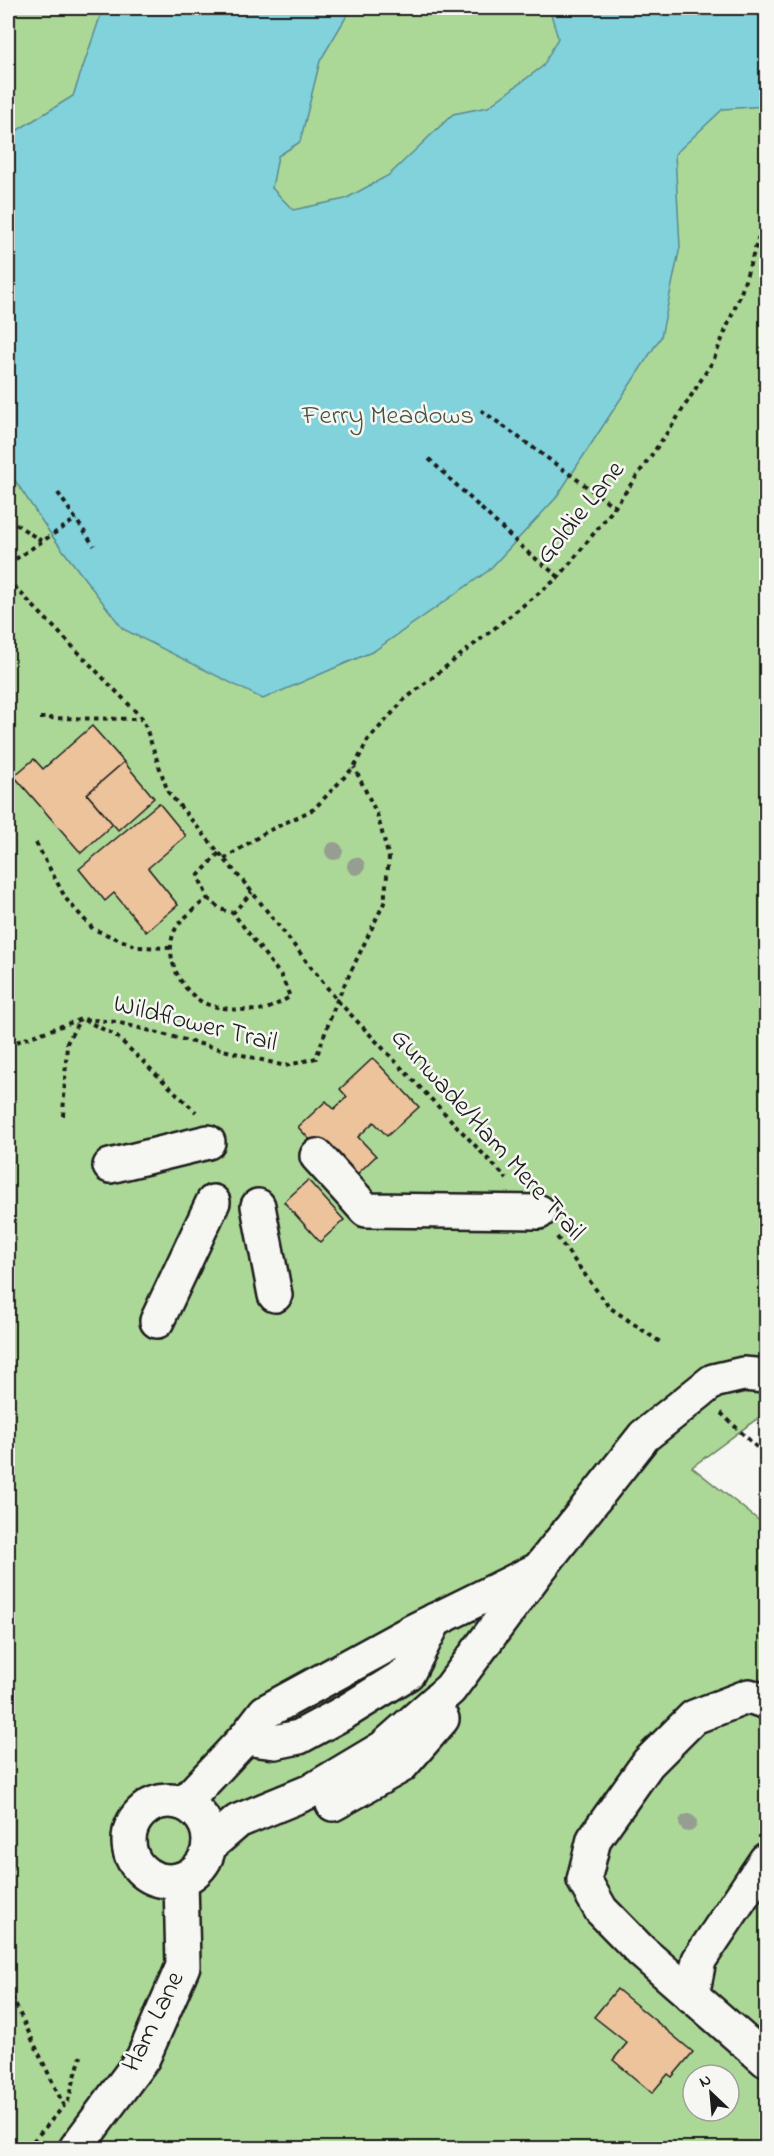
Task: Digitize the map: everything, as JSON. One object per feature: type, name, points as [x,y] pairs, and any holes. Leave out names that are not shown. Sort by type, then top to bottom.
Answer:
[{"type":"street","points":[[110,1166],[203,1128]]},
{"type":"street","points":[[317,1156],[366,1210],[539,1212]]},
{"type":"street","points":[[157,1321],[213,1202]]},
{"type":"street","points":[[258,1206],[275,1295]]},
{"type":"street","points":[[210,1846],[209,1833],[204,1820],[184,1803],[171,1800],[146,1807],[136,1816],[128,1837],[132,1858],[138,1868],[147,1875],[169,1881],[181,1880],[200,1867],[210,1846],[238,1821],[311,1791],[383,1748],[450,1689],[539,1569],[644,1436],[713,1381],[743,1374],[766,1376]]},
{"type":"street","points":[[184,1803],[246,1738],[265,1712],[435,1620],[539,1569]]},
{"type":"street","points":[[766,1702],[749,1696],[694,1717],[648,1763],[594,1839],[584,1880],[600,1910],[641,1951],[766,2060]]},
{"type":"street","points":[[692,1996],[699,1960],[766,1860]]},
{"type":"street","name":"Ham Lane","points":[[76,2148],[142,2058],[183,1966],[181,1880]]},
{"type":"path","name":"Goldie Lane","points":[[224,859],[266,832],[314,810],[354,767],[368,740],[404,700],[559,577],[615,507],[674,423],[713,362],[741,294],[759,236],[766,228]]},
{"type":"path","points":[[481,410],[615,507]]},
{"type":"path","points":[[429,459],[526,551],[559,577]]},
{"type":"path","points":[[58,493],[94,546]]},
{"type":"path","points":[[8,519],[43,542]]},
{"type":"path","points":[[8,564],[76,519]]},
{"type":"path","points":[[8,580],[142,719]]},
{"type":"path","points":[[40,718],[142,719]]},
{"type":"path","name":"Gunwade/Ham Mere Trail","points":[[142,719],[168,792],[252,892],[337,1000],[539,1212],[609,1307],[660,1342]]},
{"type":"path","points":[[337,1000],[384,903],[389,858],[378,814],[354,767]]},
{"type":"path","points":[[36,843],[66,899],[93,929],[138,947],[171,948]]},
{"type":"path","points":[[208,898],[175,929],[171,948],[173,968],[189,989],[202,1002],[230,1009],[263,1010],[290,997],[282,977],[233,913],[220,909],[208,898],[198,876],[219,853]]},
{"type":"path","points":[[233,913],[252,892]]},
{"type":"path","name":"Wildflower Trail","points":[[8,1045],[81,1019],[116,1022],[285,1066],[316,1058],[337,1000]]},
{"type":"path","points":[[63,1116],[67,1043],[81,1019],[115,1035],[203,1128]]},
{"type":"path","points":[[721,1412],[766,1456]]},
{"type":"path","points":[[8,1989],[65,2105]]},
{"type":"path","points":[[27,2148],[65,2105],[81,2055]]},
{"type":"green space","name":"Ferry Meadows","points":[[8,8],[766,8],[766,1412],[692,1467],[766,1526],[766,2148],[8,2148]]},
{"type":"water","points":[[103,8],[355,8],[349,12],[320,61],[300,142],[278,156],[272,188],[293,210],[345,199],[389,175],[453,114],[488,107],[543,66],[558,38],[551,14],[546,8],[766,8],[766,106],[723,109],[675,154],[680,247],[661,337],[556,498],[488,571],[374,651],[263,699],[123,629],[52,536],[8,470],[8,136],[73,96]]},
{"type":"building","points":[[92,726],[124,762],[87,794],[113,824],[81,853],[14,776],[34,759],[43,769]]},
{"type":"building","points":[[124,762],[154,798],[118,830],[87,794]]},
{"type":"building","points":[[159,803],[186,836],[148,868],[178,905],[146,932],[114,893],[105,901],[79,869]]},
{"type":"building","points":[[373,1058],[419,1107],[387,1136],[374,1122],[358,1137],[376,1156],[349,1182],[298,1127],[326,1101],[334,1109],[347,1097],[340,1089]]},
{"type":"building","points":[[308,1180],[344,1220],[320,1242],[284,1202]]},
{"type":"building","points":[[617,1989],[693,2052],[684,2063],[681,2063],[672,2077],[668,2074],[652,2093],[613,2060],[627,2043],[594,2017]]}]
